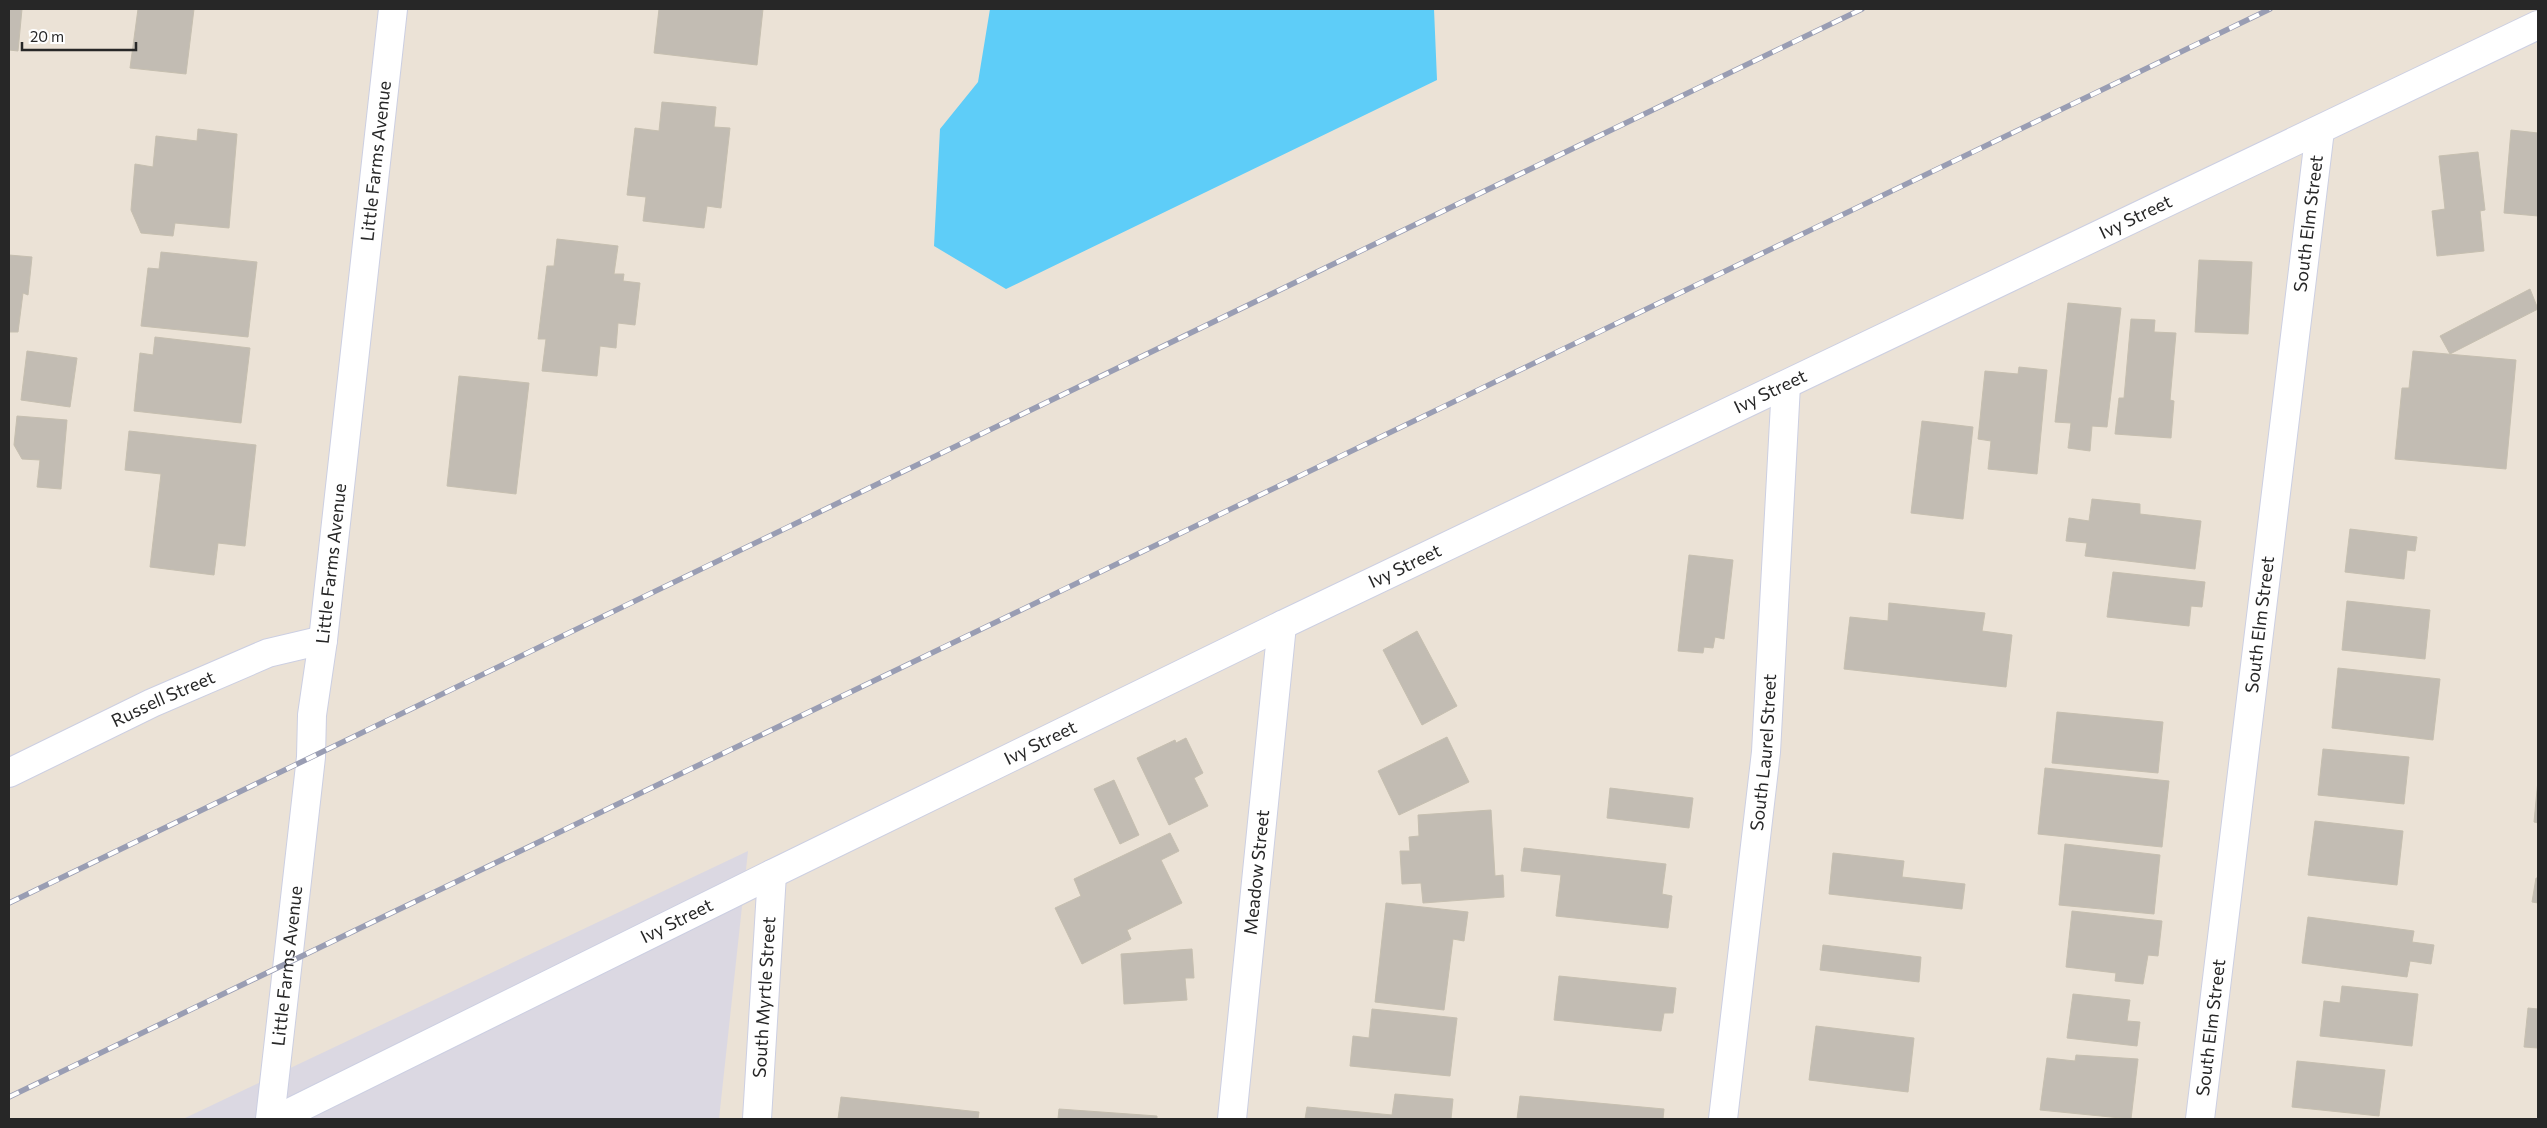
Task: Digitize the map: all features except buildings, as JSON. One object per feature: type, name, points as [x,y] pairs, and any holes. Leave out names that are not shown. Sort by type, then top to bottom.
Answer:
[{"type":"street","name":"Little Farms Avenue","points":[[270,1119],[311,757],[312,715],[323,640],[393,9]]},
{"type":"street","name":"Ivy Street","points":[[278,1119],[772,874],[1282,625],[2538,25]]},
{"type":"street","name":"South Elm Street","points":[[2200,1119],[2320,130]]},
{"type":"street","name":"South Laurel Street","points":[[1723,1119],[1766,752],[1786,385]]},
{"type":"street","name":"Meadow Street","points":[[1232,1119],[1282,625]]},
{"type":"street","name":"Russell Street","points":[[9,773],[152,703],[268,653],[323,640]]},
{"type":"street","name":"South Myrtle Street","points":[[757,1119],[772,874]]},
{"type":"shaded area","points":[[748,851],[719,1119],[183,1119]]},
{"type":"water","points":[[990,9],[1434,9],[1437,80],[1006,289],[934,246],[940,129],[978,82]]},
{"type":"railway","points":[[9,903],[1862,9]]},
{"type":"railway","points":[[9,1097],[2270,9]]}]
